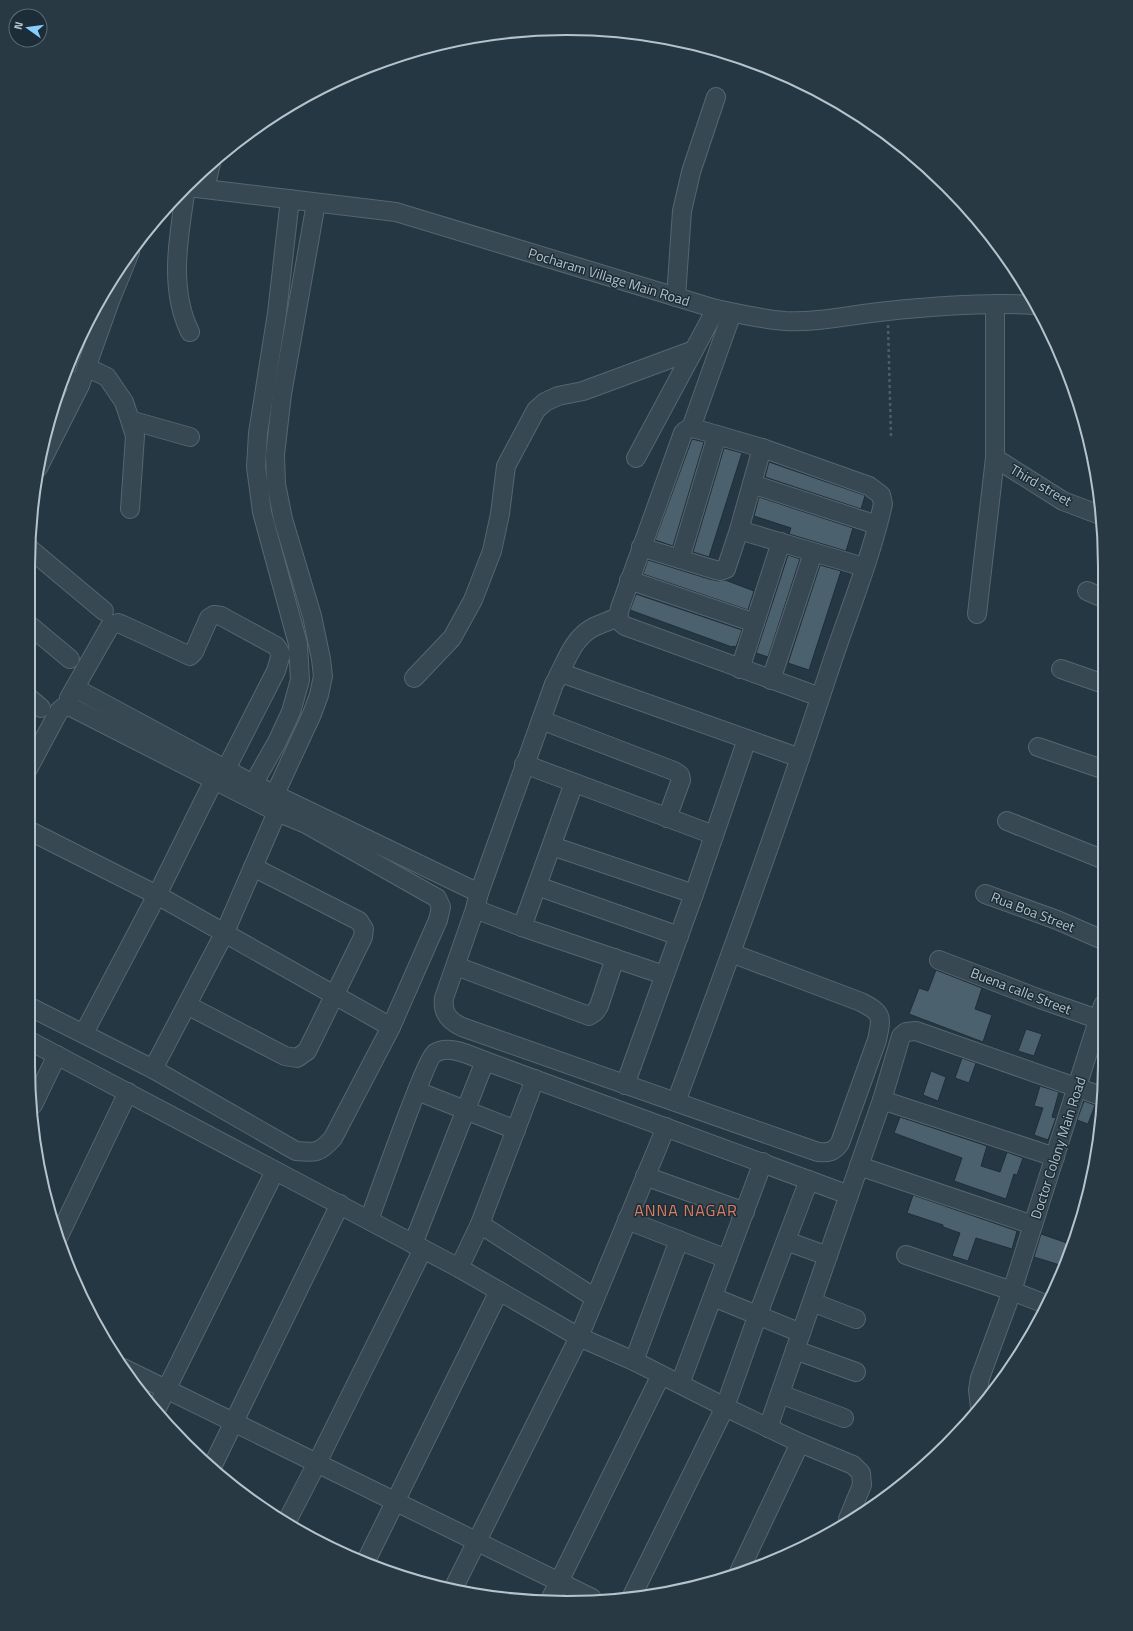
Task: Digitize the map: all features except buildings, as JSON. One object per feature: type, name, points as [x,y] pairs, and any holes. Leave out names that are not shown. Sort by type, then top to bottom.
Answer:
[{"type":"street","points":[[676,297],[682,211],[691,172],[716,97]]},
{"type":"street","name":"Pocharam Village Main Road","points":[[194,188],[396,212],[724,311],[760,318],[786,321],[821,320],[888,311],[995,304],[1026,300]]},
{"type":"street","points":[[190,332],[183,318],[180,302],[177,244],[193,189]]},
{"type":"street","points":[[250,790],[277,742],[290,712],[300,680],[298,644],[262,512],[256,467],[258,433],[277,313],[290,199]]},
{"type":"street","points":[[153,1069],[225,932],[253,867],[274,804],[312,714],[319,695],[323,676],[321,658],[312,616],[283,519],[276,484],[274,454],[282,394],[316,203]]},
{"type":"street","points":[[977,614],[995,458],[995,304]]},
{"type":"street","points":[[53,431],[72,381],[86,367],[103,307]]},
{"type":"street","points":[[636,458],[694,350],[724,311]]},
{"type":"street","points":[[691,428],[724,311]]},
{"type":"street","points":[[414,678],[452,638],[473,600],[492,551],[500,514],[506,466],[536,410],[545,402],[558,396],[583,391],[694,350]]},
{"type":"street","points":[[86,367],[107,376],[124,402],[135,436],[130,509]]},
{"type":"street","points":[[130,420],[190,437]]},
{"type":"street","points":[[676,1102],[731,953],[800,758],[864,567],[883,504],[881,495],[869,486],[762,448],[691,428],[686,429],[683,433],[629,580],[618,617],[620,623],[740,669],[820,697]]},
{"type":"street","points":[[680,559],[717,435]]},
{"type":"street","points":[[641,547],[723,571],[728,566],[762,448]]},
{"type":"street","name":"Third street","points":[[995,458],[1063,501],[1094,513]]},
{"type":"street","points":[[752,484],[877,525]]},
{"type":"street","points":[[739,530],[864,567]]},
{"type":"street","points":[[740,669],[781,542]]},
{"type":"street","points":[[771,680],[813,552]]},
{"type":"street","points":[[35,553],[104,611]]},
{"type":"street","points":[[629,580],[755,622]]},
{"type":"street","points":[[35,756],[59,711],[65,706],[110,626],[118,623],[177,648],[190,656],[194,652],[209,618],[214,615],[221,616],[276,646],[282,654],[276,671],[84,1033]]},
{"type":"street","points":[[618,617],[590,629],[582,636],[575,644],[554,684],[524,764],[477,901],[443,1005],[444,1011],[447,1017],[454,1023],[626,1085],[818,1152],[830,1152],[835,1150],[840,1143],[877,1040],[880,1024],[878,1014],[875,1009],[861,1002],[731,953]]},
{"type":"street","points":[[35,630],[70,659]]},
{"type":"street","points":[[1061,669],[1098,682]]},
{"type":"street","points":[[558,676],[563,674],[567,675],[800,758]]},
{"type":"street","points":[[75,688],[220,775]]},
{"type":"street","points":[[35,1009],[153,1069],[296,1152],[311,1153],[324,1148],[333,1138],[391,1027],[438,920],[441,907],[437,898],[428,892],[320,832],[250,790],[73,708],[65,706]]},
{"type":"street","points":[[541,720],[674,770],[680,775],[681,780],[667,818]]},
{"type":"street","points":[[626,1085],[694,894],[747,738]]},
{"type":"street","points":[[1038,747],[1098,768]]},
{"type":"street","points":[[524,764],[714,835]]},
{"type":"street","points":[[522,927],[574,783]]},
{"type":"street","points":[[274,804],[477,901],[522,927],[664,975]]},
{"type":"street","points":[[1007,822],[1098,857]]},
{"type":"street","points":[[35,834],[157,895],[335,994],[391,1027]]},
{"type":"street","points":[[552,846],[694,894]]},
{"type":"street","points":[[187,1005],[285,1056],[297,1058],[307,1051],[363,937],[364,929],[359,921],[253,867]]},
{"type":"street","points":[[537,886],[679,936]]},
{"type":"street","name":"Rua Boa Street","points":[[985,894],[1057,920],[1098,938]]},
{"type":"street","points":[[456,966],[589,1016],[595,1012],[599,1006],[615,958]]},
{"type":"street","name":"Buena calle Street","points":[[940,960],[1098,1015]]},
{"type":"street","name":"Doctor Colony Main Road","points":[[979,1398],[980,1378],[1012,1291],[1098,1028]]},
{"type":"street","points":[[768,1428],[882,1100],[901,1036],[910,1030],[916,1031],[1097,1094]]},
{"type":"street","points":[[35,1044],[460,1268],[579,1337],[634,1361],[724,1408],[853,1466],[861,1473],[862,1485],[850,1513]]},
{"type":"street","points":[[369,1220],[432,1055],[442,1050],[450,1050],[485,1061],[763,1162],[849,1195]]},
{"type":"street","points":[[36,1099],[57,1055]]},
{"type":"street","points":[[289,1517],[317,1463],[418,1246],[465,1111],[485,1061]]},
{"type":"street","points":[[460,1268],[480,1224],[535,1079]]},
{"type":"street","points":[[417,1091],[516,1130]]},
{"type":"street","points":[[62,1230],[128,1092]]},
{"type":"street","points":[[882,1100],[1055,1157]]},
{"type":"street","points":[[455,1584],[579,1337],[666,1127]]},
{"type":"street","points":[[680,1384],[763,1162]]},
{"type":"street","points":[[859,1166],[1034,1225]]},
{"type":"street","points":[[159,1405],[276,1170]]},
{"type":"street","points":[[645,1176],[745,1212]]},
{"type":"street","points":[[634,1591],[724,1408],[809,1180]]},
{"type":"street","points":[[214,1462],[340,1204]]},
{"type":"street","points":[[627,1220],[727,1259]]},
{"type":"street","points":[[480,1224],[595,1298]]},
{"type":"street","points":[[634,1361],[679,1240]]},
{"type":"street","points":[[786,1241],[828,1256]]},
{"type":"street","points":[[906,1255],[1042,1303]]},
{"type":"street","points":[[368,1558],[499,1290]]},
{"type":"street","points":[[713,1297],[758,1314],[801,1333]]},
{"type":"street","points":[[812,1302],[856,1319]]},
{"type":"street","points":[[795,1350],[856,1372]]},
{"type":"street","points":[[135,1374],[587,1595]]},
{"type":"street","points":[[551,1596],[661,1375]]},
{"type":"street","points":[[780,1394],[844,1418]]},
{"type":"street","points":[[742,1566],[800,1443]]},
{"type":"path","points":[[888,311],[891,437]]},
{"type":"district","name":"ANNA NAGAR","points":[[686,1210]]}]
